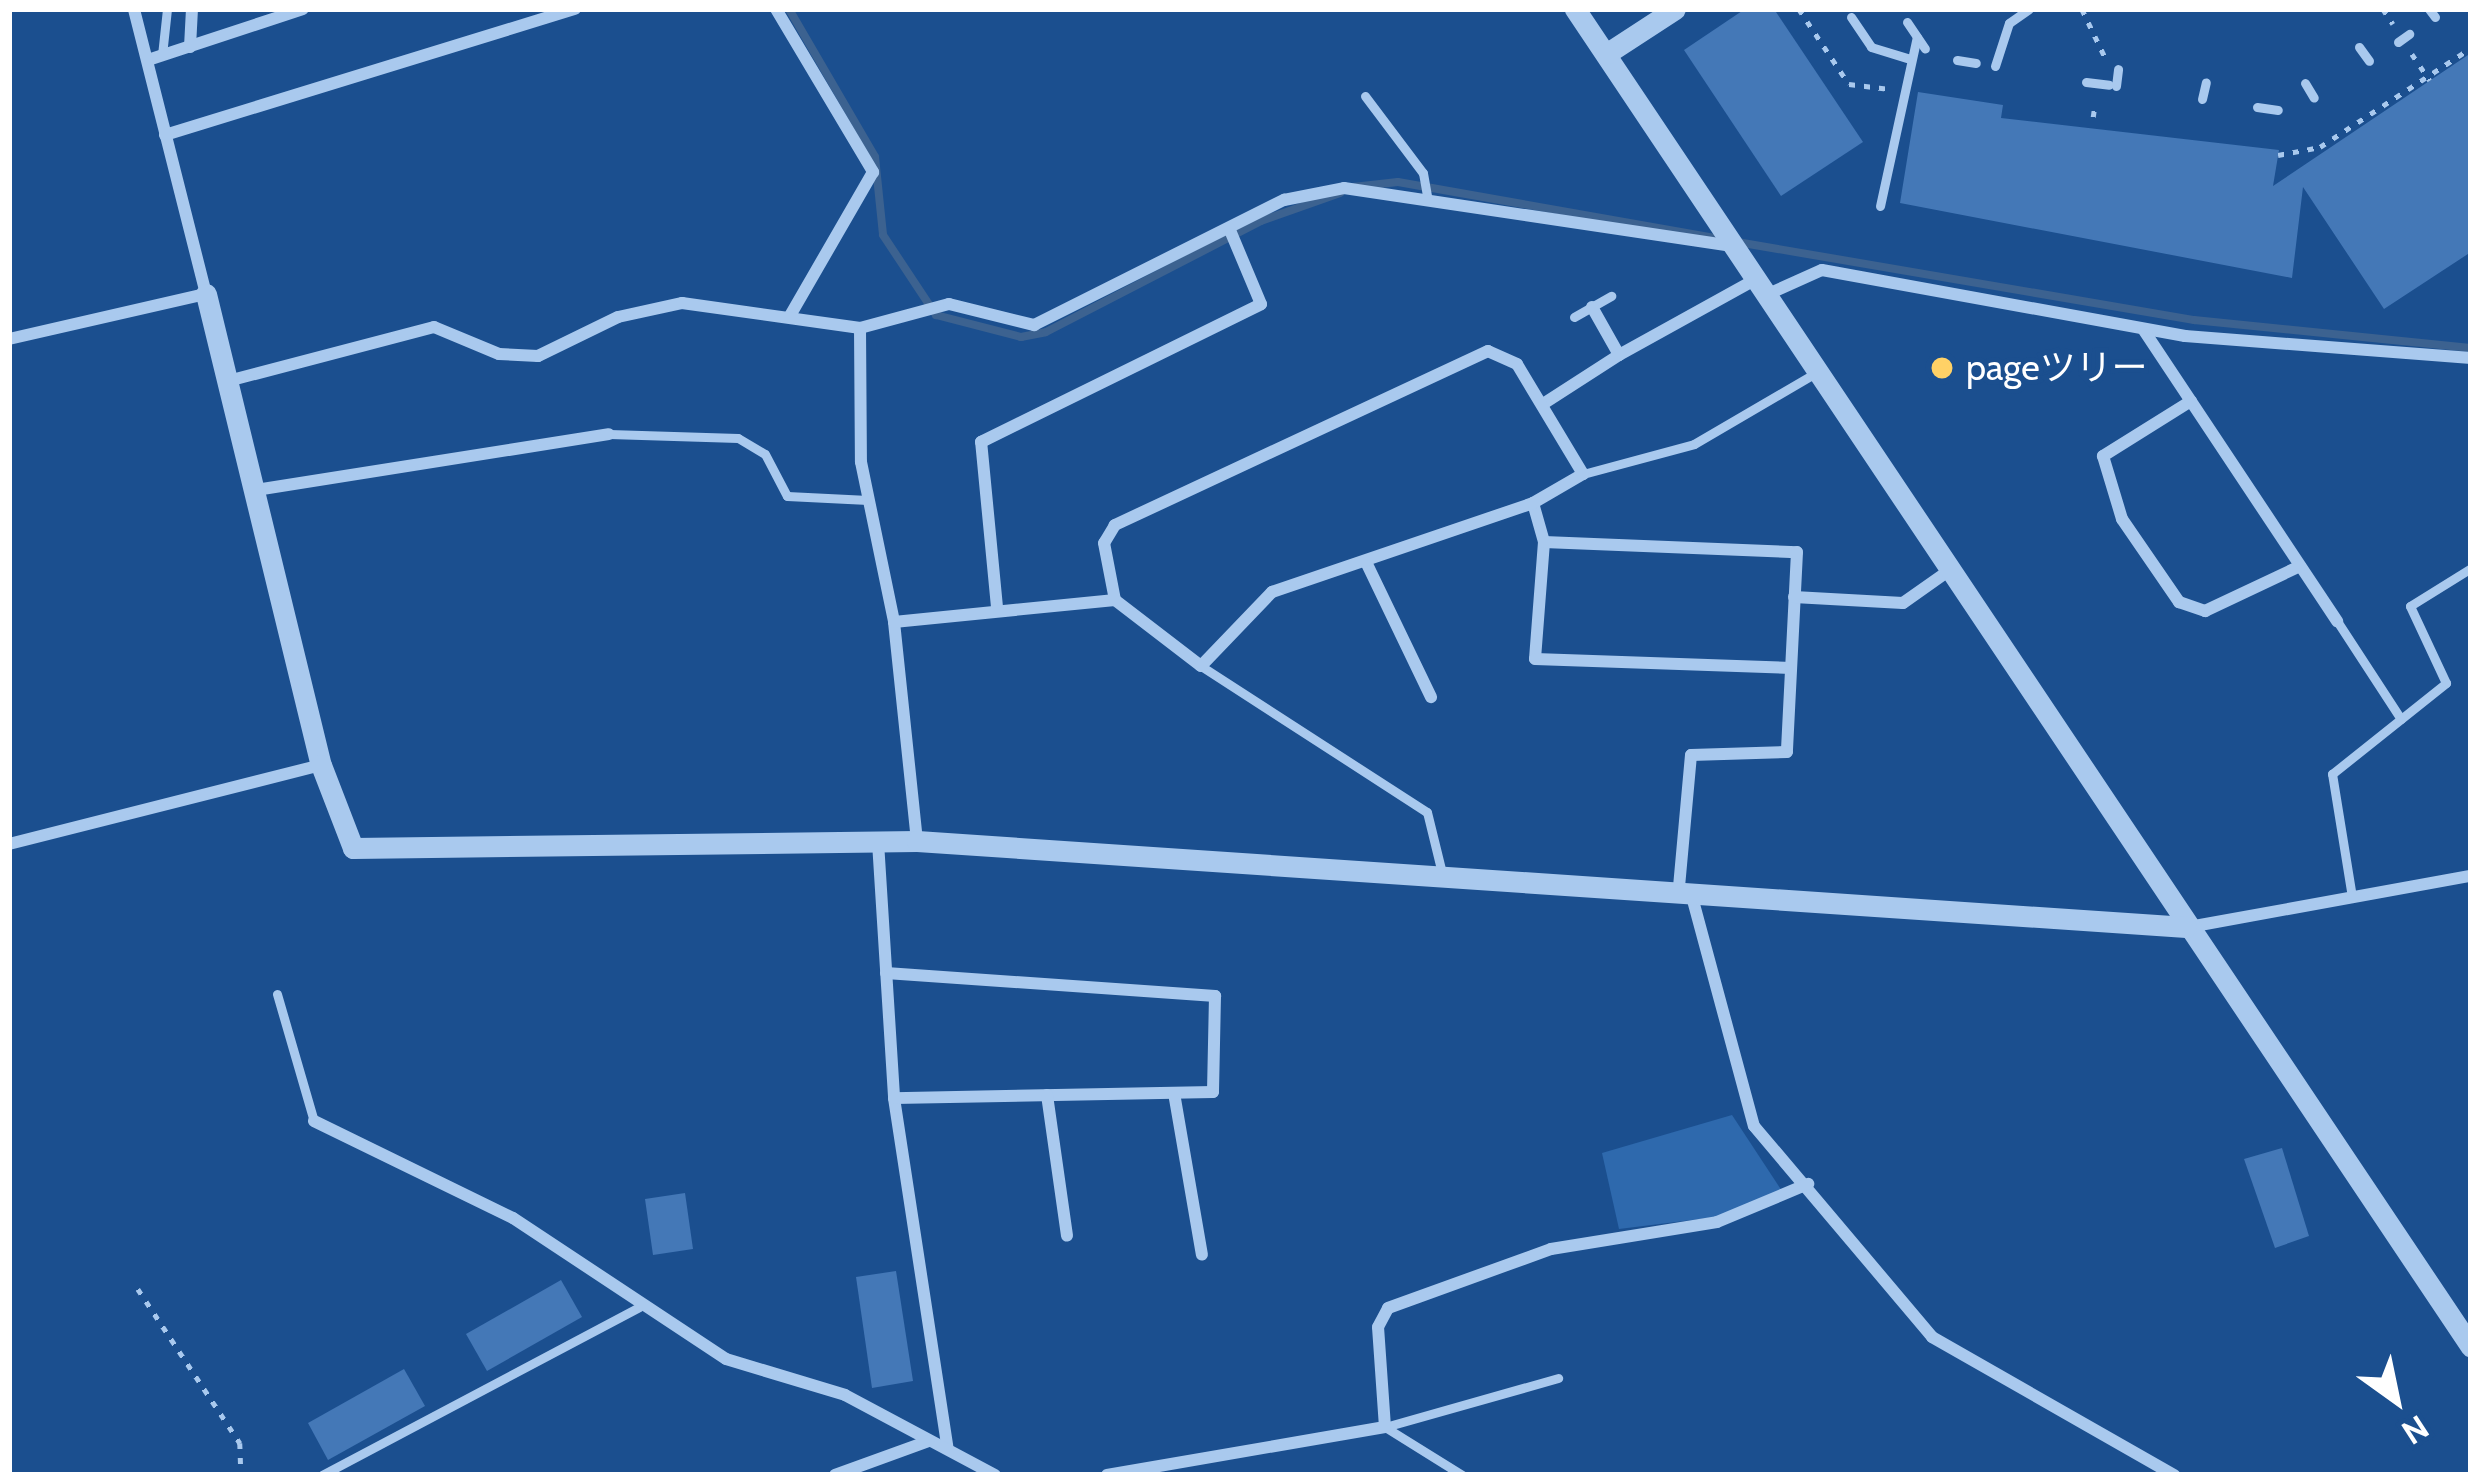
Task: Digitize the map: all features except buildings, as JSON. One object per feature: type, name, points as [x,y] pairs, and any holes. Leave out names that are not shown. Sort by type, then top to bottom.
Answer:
[{"type":"street","points":[[134,9],[155,58],[165,135],[340,835],[366,850],[917,841],[1443,877],[1684,887],[1859,911],[2186,927],[2471,876]]},
{"type":"street","points":[[190,47],[192,9]]},
{"type":"street","points":[[155,58],[303,9]]},
{"type":"street","points":[[165,135],[575,9]]},
{"type":"street","points":[[776,9],[873,172],[790,316]]},
{"type":"street","points":[[1576,9],[1947,572],[2471,1347]]},
{"type":"street","points":[[1606,54],[1675,9]]},
{"type":"street","points":[[228,381],[434,327],[515,358],[682,303],[860,328],[949,304],[1048,322],[1228,228],[1314,192],[1428,200],[1731,246]]},
{"type":"street","points":[[998,607],[981,442],[1261,304],[1228,228]]},
{"type":"street","points":[[1543,404],[1619,355],[1761,288],[1822,270],[2144,329],[2471,358]]},
{"type":"street","points":[[9,339],[206,295]]},
{"type":"street","points":[[1592,307],[1619,355]]},
{"type":"street","points":[[860,328],[868,500],[894,622],[917,841]]},
{"type":"street","points":[[2144,329],[2337,621]]},
{"type":"street","points":[[894,622],[998,607],[1115,599],[1201,665],[1264,596],[1533,503],[1583,474],[1509,354],[1488,351],[1115,525],[1104,542],[1115,599]]},
{"type":"street","points":[[2192,401],[2103,456],[2122,519],[2180,602],[2205,610],[2300,566]]},
{"type":"street","points":[[256,490],[609,434]]},
{"type":"street","points":[[1533,503],[1544,542],[1535,659],[1791,668]]},
{"type":"street","points":[[1544,542],[1797,552],[1787,752],[1691,754],[1684,887],[1738,1087],[1754,1126],[1808,1184],[1932,1336],[2174,1475]]},
{"type":"street","points":[[1366,562],[1431,697]]},
{"type":"street","points":[[1794,597],[1903,603],[1947,572]]},
{"type":"street","points":[[9,844],[321,765]]},
{"type":"street","points":[[878,842],[894,1097],[947,1446]]},
{"type":"street","points":[[886,973],[1215,996],[1213,1092],[894,1097]]},
{"type":"street","points":[[1174,1093],[1202,1255]]},
{"type":"street","points":[[1047,1095],[1067,1237]]},
{"type":"street","points":[[314,1121],[513,1218],[638,1307],[726,1359],[845,1395],[947,1446],[971,1469],[995,1475]]},
{"type":"street","points":[[1106,1475],[1385,1426],[1378,1328],[1388,1308],[1551,1249],[1717,1222],[1808,1184]]},
{"type":"street","points":[[835,1475],[929,1441]]},
{"type":"lane","points":[[155,58],[167,9]]},
{"type":"lane","points":[[1995,66],[2009,23],[2029,9]]},
{"type":"lane","points":[[1851,17],[1871,47],[1906,58]]},
{"type":"lane","points":[[1907,22],[1925,49]]},
{"type":"lane","points":[[2398,42],[2409,34]]},
{"type":"lane","points":[[1880,206],[1906,58],[1917,37]]},
{"type":"lane","points":[[2360,47],[2369,62]]},
{"type":"lane","points":[[1957,60],[1976,63]]},
{"type":"lane","points":[[2102,84],[2119,69]]},
{"type":"lane","points":[[2202,99],[2206,82]]},
{"type":"lane","points":[[2305,83],[2314,98]]},
{"type":"lane","points":[[1365,96],[1423,173],[1428,200]]},
{"type":"lane","points":[[2257,107],[2278,110]]},
{"type":"lane","points":[[1574,317],[1611,296]]},
{"type":"lane","points":[[1583,474],[1694,444],[1817,372]]},
{"type":"lane","points":[[609,434],[738,438],[765,454],[787,496],[868,500]]},
{"type":"lane","points":[[2352,897],[2332,774],[2446,683],[2410,606],[2471,568]]},
{"type":"lane","points":[[2337,621],[2402,719]]},
{"type":"lane","points":[[1201,665],[1426,812],[1443,877]]},
{"type":"lane","points":[[277,994],[314,1121]]},
{"type":"lane","points":[[322,1475],[638,1307]]},
{"type":"lane","points":[[1385,1426],[1558,1378]]},
{"type":"lane","points":[[1385,1426],[1462,1475]]},
{"type":"path","points":[[1799,9],[1849,84],[1900,91]]},
{"type":"path","points":[[2082,9],[2104,43],[2102,84],[2093,117]]},
{"type":"path","points":[[2278,155],[2320,147],[2471,47]]},
{"type":"path","points":[[138,1289],[240,1443],[242,1475]]},
{"type":"shaded area","points":[[1732,1115],[1782,1191],[1724,1216],[1619,1229],[1602,1153]]},
{"type":"waterway","points":[[789,9],[875,157],[883,235],[936,315],[1021,337],[1046,332],[1261,221],[1340,193]]},
{"type":"waterway","points":[[1353,187],[1398,182],[1716,238]]},
{"type":"waterway","points":[[1737,242],[2194,320],[2471,348]]},
{"type":"place","name":"pageツリー","points":[[1942,368]]}]
